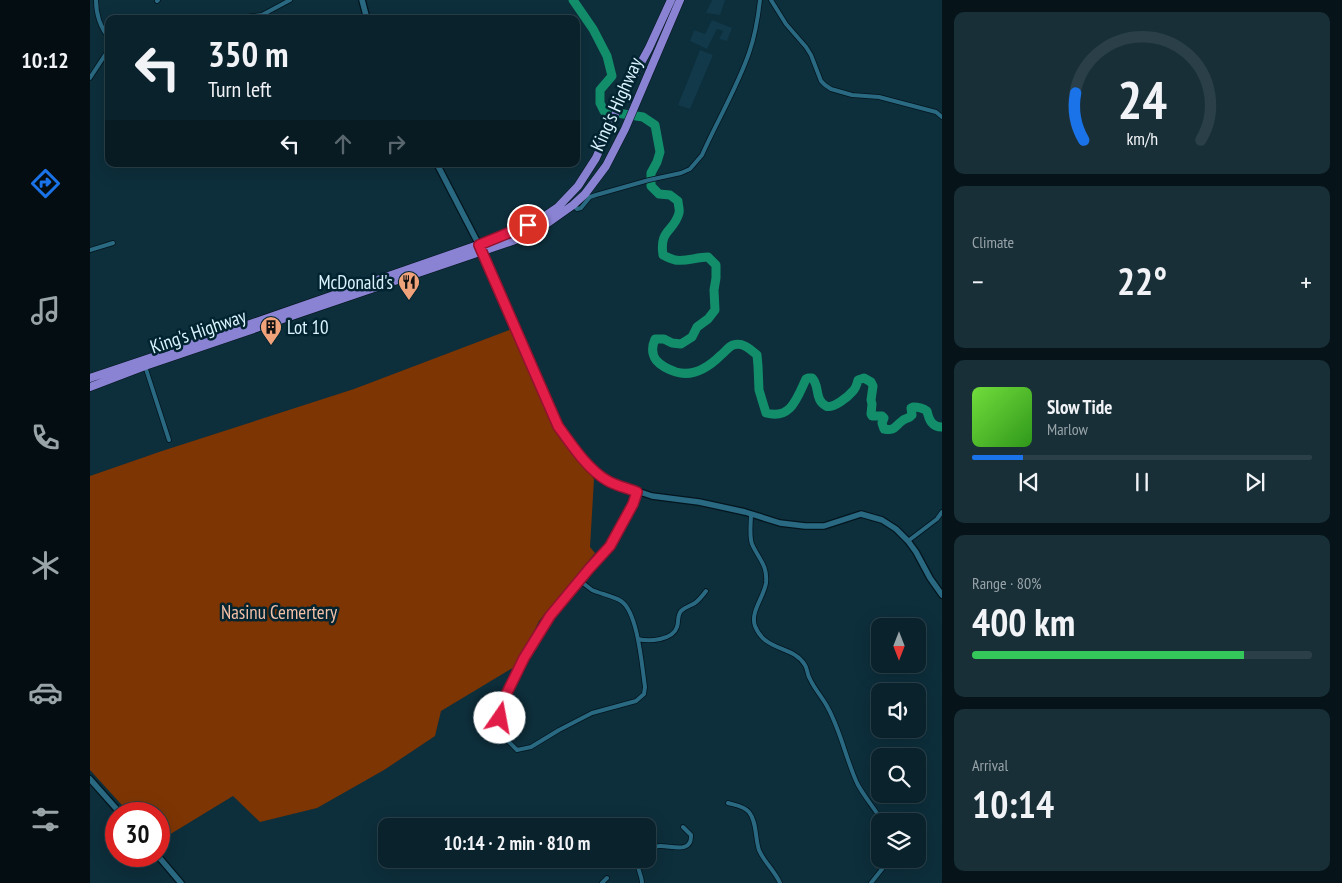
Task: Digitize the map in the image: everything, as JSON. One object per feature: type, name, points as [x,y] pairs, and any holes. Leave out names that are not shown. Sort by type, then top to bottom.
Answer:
[{"type":"highway","name":"King's Highway","points":[[90,387],[480,248],[540,220],[558,207],[578,186],[596,158],[623,96],[649,48],[671,0]]},
{"type":"highway","name":"King's Highway","points":[[90,378],[480,248],[521,238],[542,227],[574,205],[585,194],[606,166],[625,129],[680,0]]},
{"type":"street","points":[[96,0],[100,24],[105,32]]},
{"type":"street","points":[[262,15],[290,0]]},
{"type":"street","points":[[362,0],[366,15]]},
{"type":"street","points":[[574,205],[577,209],[581,208],[590,197],[690,169],[702,155],[749,54],[755,35],[760,0]]},
{"type":"street","points":[[771,0],[786,24],[806,47],[821,81],[825,85],[852,96],[879,97],[936,112],[942,117]]},
{"type":"street","points":[[90,78],[105,55]]},
{"type":"street","points":[[439,167],[480,248],[558,426],[591,468],[607,481],[637,492],[652,496],[699,502],[780,523],[824,526],[860,514],[882,520],[896,529],[908,541],[942,595]]},
{"type":"street","points":[[90,250],[113,243]]},
{"type":"street","points":[[145,366],[169,440]]},
{"type":"street","points":[[579,580],[592,590],[623,602],[628,606],[632,614],[638,639],[645,687],[644,694],[636,701],[592,713],[531,747],[517,750],[508,741],[499,709],[524,658],[544,625],[579,580],[610,546],[633,504],[637,492]]},
{"type":"street","points":[[908,541],[937,519],[942,512]]},
{"type":"street","points":[[751,514],[751,543],[764,564],[766,572],[766,583],[754,621],[756,628],[769,643],[794,654],[804,664],[808,676],[829,709],[858,785],[877,813]]},
{"type":"street","points":[[638,639],[646,641],[660,639],[674,632],[682,610],[695,603],[706,591]]},
{"type":"street","points":[[90,779],[110,802]]},
{"type":"street","points":[[728,804],[744,808],[752,816],[759,849],[780,883]]},
{"type":"street","points":[[656,846],[676,848],[688,844],[691,834],[683,827]]},
{"type":"street","points":[[167,867],[181,883]]},
{"type":"street","points":[[639,868],[642,883]]},
{"type":"street","points":[[871,883],[883,868]]},
{"type":"street","points":[[602,883],[607,878]]},
{"type":"shaded area","points":[[712,0],[725,0],[720,15],[706,13]]},
{"type":"shaded area","points":[[712,20],[732,28],[727,41],[719,39],[723,31],[717,29],[707,49],[690,41],[694,30],[705,34]]},
{"type":"shaded area","points":[[700,50],[713,55],[690,109],[678,105]]},
{"type":"green space","name":"Nasinu Cemertery","points":[[512,329],[559,435],[594,479],[590,547],[595,553],[539,621],[516,666],[441,711],[435,736],[384,770],[317,808],[260,822],[233,796],[170,834],[170,802],[119,802],[90,770],[90,476],[354,389]]},
{"type":"waterway","points":[[573,0],[593,29],[607,56],[612,76],[600,90],[600,103],[604,111],[643,117],[655,125],[660,152],[651,173],[651,186],[659,194],[670,195],[678,201],[679,210],[677,219],[663,240],[663,255],[679,260],[708,257],[716,265],[715,310],[708,319],[697,327],[692,337],[681,344],[672,343],[664,339],[655,339],[653,355],[656,360],[663,366],[676,372],[695,372],[706,367],[731,346],[740,344],[757,355],[759,390],[766,413],[782,413],[792,406],[808,378],[812,378],[816,384],[818,396],[826,406],[832,406],[848,396],[855,389],[858,380],[864,378],[871,382],[873,386],[871,414],[872,416],[882,416],[884,418],[882,423],[884,429],[892,429],[911,416],[911,408],[913,407],[927,411],[932,422],[936,426],[942,427]]},
{"type":"place","name":"McDonald's","points":[[409,301]]},
{"type":"place","name":"Lot 10","points":[[271,346]]},
{"type":"route","points":[[500,718],[499,709],[524,658],[550,616],[610,546],[633,504],[637,492],[607,481],[591,468],[558,426],[479,245],[528,225]]}]
